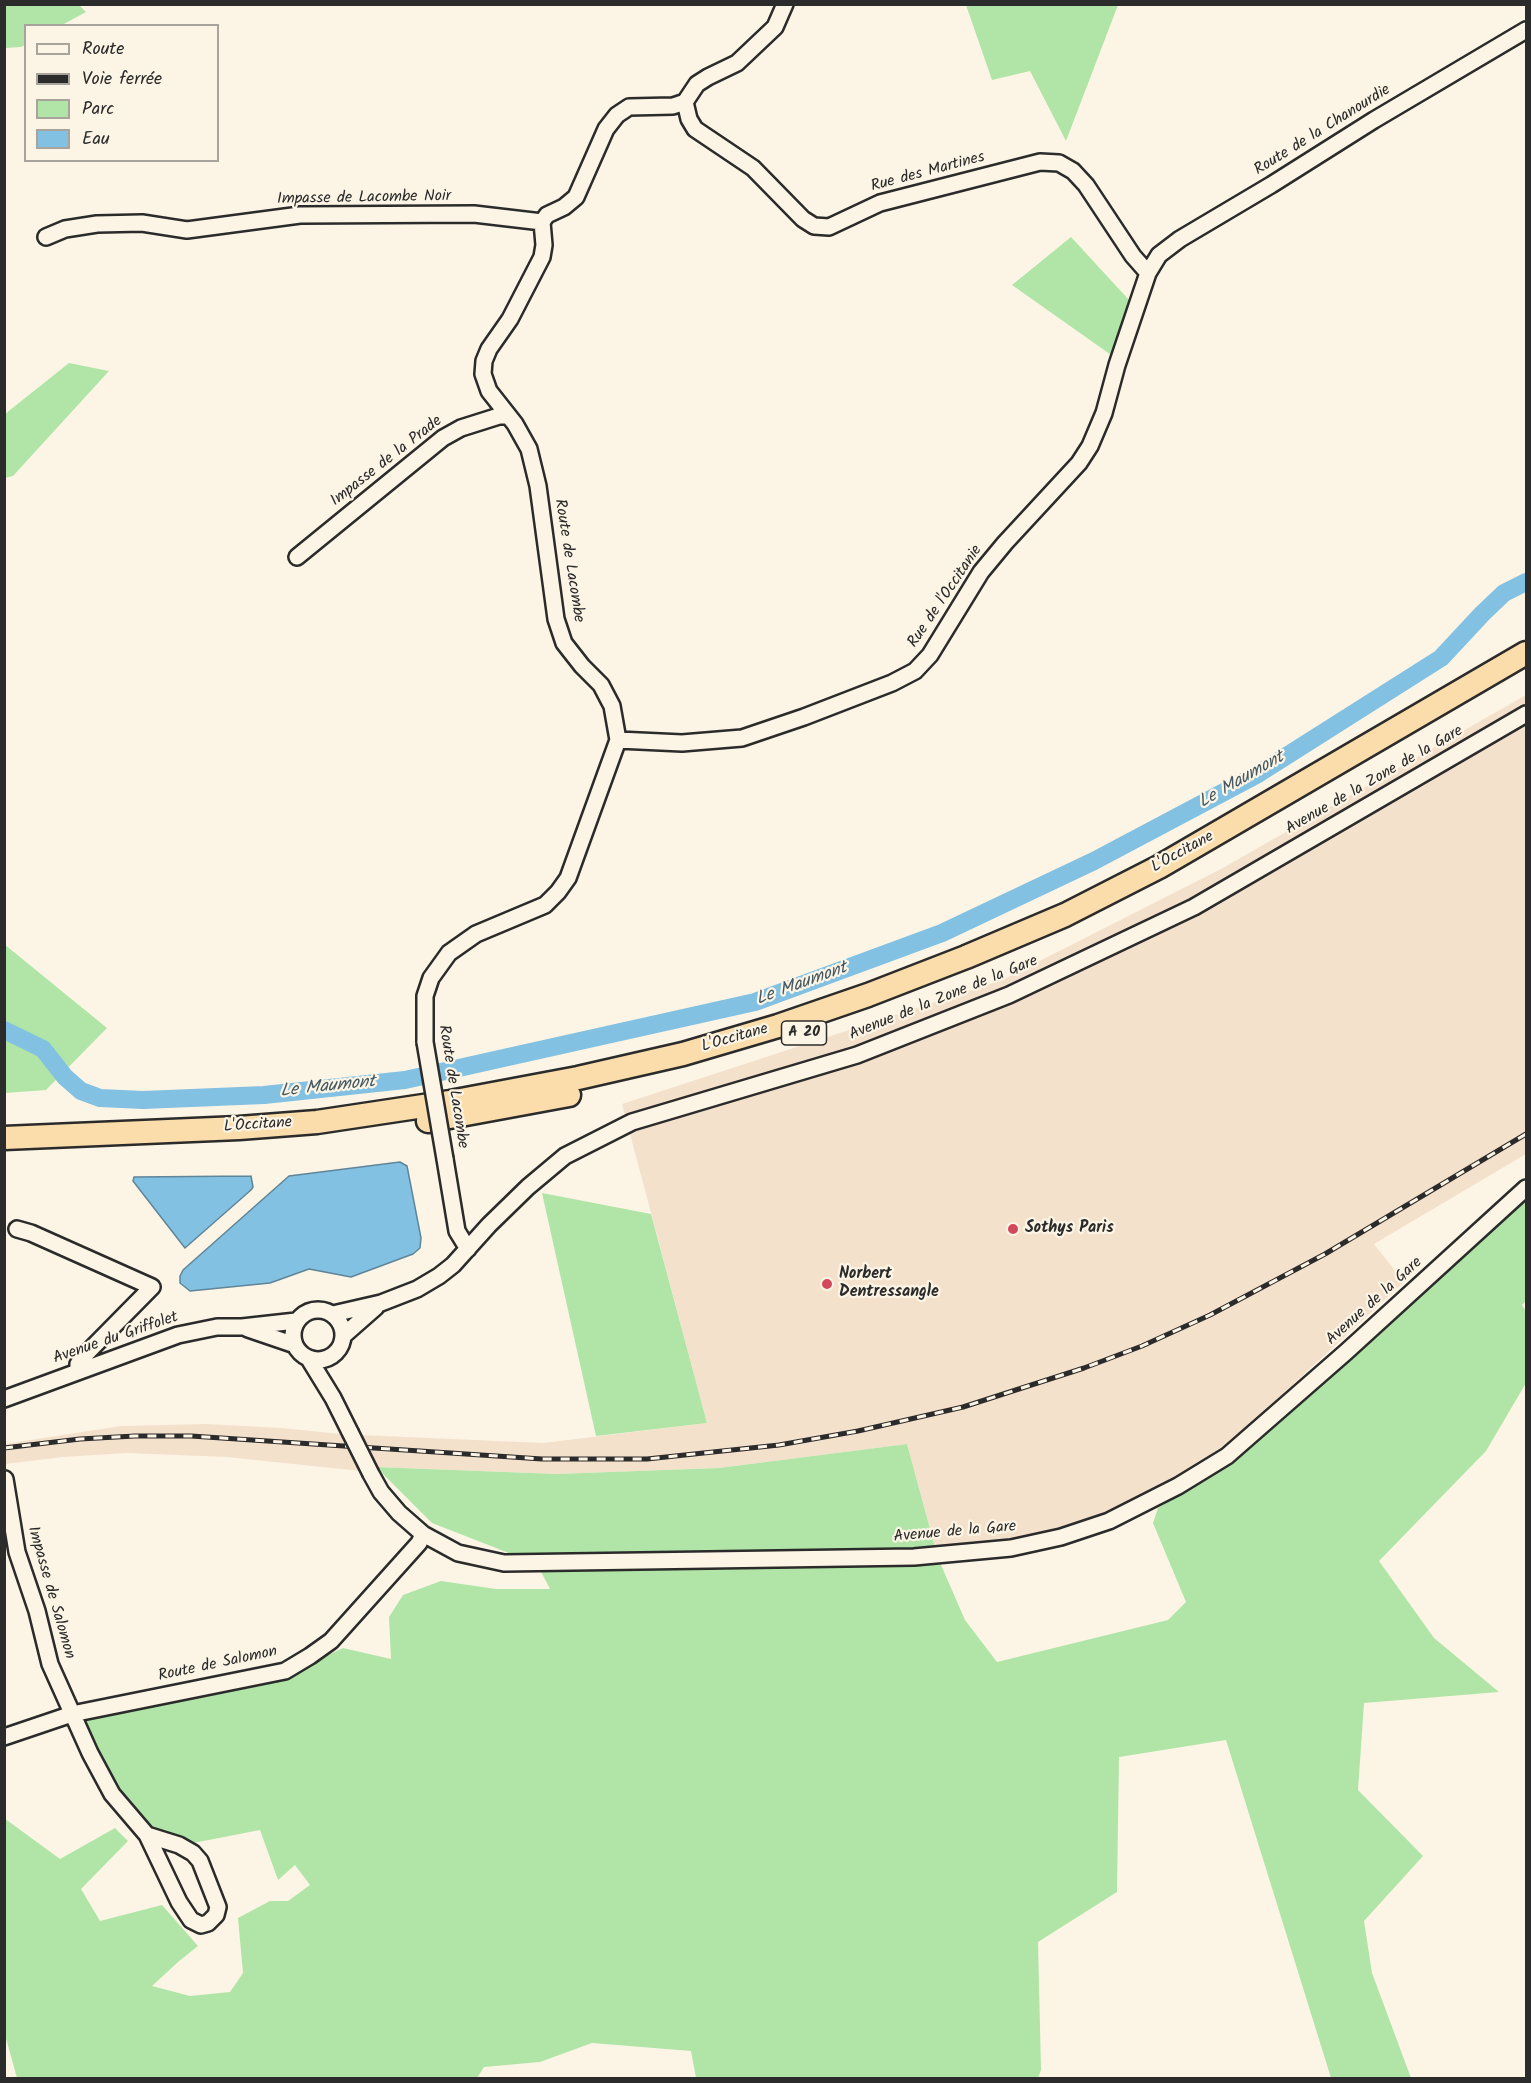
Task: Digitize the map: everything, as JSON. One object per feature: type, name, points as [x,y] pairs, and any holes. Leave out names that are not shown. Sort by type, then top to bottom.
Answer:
[{"type":"highway","name":"L'Occitane","points":[[4,1138],[239,1128],[317,1122],[450,1102],[579,1078],[683,1054],[778,1026],[955,962],[1065,915],[1159,867],[1527,653]]},
{"type":"highway","name":"L'Occitane","points":[[4,1153],[246,1141],[319,1135],[452,1118],[657,1076],[782,1040],[846,1019],[977,969],[1122,902],[1205,858],[1527,670]]},
{"type":"street","points":[[542,222],[547,215],[564,207],[576,197],[606,129],[617,115],[629,107],[673,106],[685,102],[698,84],[737,63],[775,27],[784,4]]},
{"type":"street","name":"Route de la Chanourdie","points":[[1148,273],[1159,255],[1180,239],[1374,120],[1527,30]]},
{"type":"street","name":"Rue des Martines","points":[[685,102],[689,119],[695,129],[753,168],[803,219],[814,226],[829,227],[891,200],[1040,162],[1059,163],[1073,171],[1086,185],[1148,273]]},
{"type":"street","name":"Impasse de Lacombe Noir","points":[[46,237],[64,229],[97,224],[142,223],[187,230],[300,215],[474,214],[542,222]]},
{"type":"street","name":"Route de Lacombe","points":[[468,1249],[457,1231],[425,1042],[425,996],[432,978],[449,953],[476,934],[545,905],[558,892],[568,878],[618,740],[612,706],[601,685],[564,643],[556,619],[538,486],[529,449],[521,432],[489,391],[483,374],[484,361],[489,349],[510,319],[542,257],[544,245],[542,222]]},
{"type":"street","name":"Rue de l'Occitanie","points":[[618,740],[682,742],[742,738],[892,683],[915,671],[930,655],[981,573],[1005,543],[1079,463],[1090,446],[1104,413],[1117,365],[1148,273]]},
{"type":"street","name":"Impasse de la Prade","points":[[297,557],[442,438],[460,428],[499,416],[508,416]]},
{"type":"street","name":"Avenue de la Zone de la Gare","points":[[333,1314],[381,1303],[424,1285],[453,1265],[528,1187],[565,1156],[632,1122],[857,1055],[1009,995],[1194,907],[1527,714]]},
{"type":"street","name":"Avenue de la Gare","points":[[309,1359],[333,1398],[381,1492],[399,1513],[423,1534],[458,1553],[504,1563],[528,1564],[914,1557],[1011,1548],[1061,1537],[1109,1521],[1178,1486],[1227,1456],[1527,1188]]},
{"type":"street","points":[[17,1229],[31,1233],[152,1287],[84,1356],[78,1364],[78,1370]]},
{"type":"street","name":"Avenue de la Zone de la Gare","points":[[344,1336],[381,1303]]},
{"type":"street","points":[[331,1357],[309,1359],[295,1345],[293,1337],[296,1321],[302,1315],[317,1309],[325,1310],[339,1320],[344,1336],[342,1344],[331,1357],[330,1374],[333,1398]]},
{"type":"street","name":"Avenue du Griffolet","points":[[4,1399],[178,1335],[217,1327],[242,1327],[296,1321]]},
{"type":"street","points":[[242,1327],[295,1345]]},
{"type":"street","name":"Impasse de Salomon","points":[[5,1479],[17,1552],[37,1611],[50,1664],[72,1714],[112,1794],[147,1835],[179,1902],[191,1920],[201,1925],[208,1923],[216,1915],[218,1907],[200,1861],[193,1853],[179,1845],[147,1835]]},
{"type":"street","name":"Route de Salomon","points":[[4,1737],[72,1714],[285,1671],[331,1641],[419,1543],[423,1534]]},
{"type":"shaded area","points":[[1526,695],[1526,1154],[1374,1244],[1404,1282],[1237,1436],[1195,1466],[1165,1485],[1097,1516],[1021,1538],[935,1546],[907,1444],[719,1468],[557,1474],[376,1467],[361,1435],[543,1443],[707,1423],[622,1104],[1002,980],[1221,869]]},
{"type":"shaded area","points":[[207,1424],[341,1434],[360,1471],[227,1457],[127,1453],[5,1464],[5,1444],[121,1426]]},
{"type":"green space","points":[[5,4],[79,5],[86,12],[64,24],[24,24],[24,46],[5,48]]},
{"type":"green space","points":[[966,5],[1118,5],[1066,141],[1030,71],[992,80]]},
{"type":"green space","points":[[1071,237],[1130,301],[1114,357],[1012,285]]},
{"type":"green space","points":[[69,363],[109,371],[13,476],[5,478],[5,414]]},
{"type":"green space","points":[[4,944],[107,1028],[46,1090],[5,1093]]},
{"type":"green space","points":[[542,1193],[651,1214],[707,1423],[596,1436]]},
{"type":"green space","points":[[1526,1199],[1526,1301],[1522,1305],[1526,1311],[1526,1383],[1486,1451],[1379,1561],[1434,1638],[1499,1692],[1364,1703],[1358,1790],[1423,1856],[1364,1921],[1372,1973],[1411,2078],[1331,2078],[1226,1740],[1119,1757],[1117,1892],[1038,1942],[1041,2070],[1038,2078],[696,2078],[691,2051],[592,2043],[540,2062],[484,2067],[477,2078],[17,2078],[5,2035],[4,1818],[60,1859],[115,1828],[128,1841],[81,1889],[100,1921],[162,1905],[198,1946],[152,1986],[190,1996],[230,1992],[243,1973],[238,1918],[270,1901],[288,1901],[310,1885],[295,1865],[278,1880],[260,1830],[193,1843],[146,1824],[114,1784],[89,1734],[85,1721],[88,1717],[284,1676],[343,1648],[391,1659],[389,1617],[403,1595],[441,1581],[496,1589],[550,1589],[537,1564],[432,1523],[376,1467],[557,1474],[719,1468],[907,1444],[938,1558],[965,1620],[997,1662],[1168,1620],[1186,1602],[1153,1523],[1158,1508],[1215,1474],[1294,1410]]},
{"type":"water","points":[[400,1162],[407,1166],[421,1238],[420,1248],[413,1254],[351,1277],[309,1269],[270,1283],[190,1291],[180,1283],[183,1270],[289,1176]]},
{"type":"water","points":[[251,1176],[253,1187],[251,1190],[185,1248],[133,1181],[134,1177]]},
{"type":"waterway","name":"Le Maumont","points":[[4,1030],[43,1049],[65,1077],[81,1091],[100,1098],[143,1100],[264,1095],[405,1080],[755,1002],[942,933],[1094,861],[1258,774],[1441,658],[1504,593],[1526,582]]},
{"type":"railway","points":[[4,1448],[80,1439],[191,1436],[542,1459],[647,1459],[779,1445],[858,1431],[963,1407],[1084,1368],[1142,1346],[1210,1315],[1325,1254],[1526,1134]]},
{"type":"place","name":"Sothys Paris","points":[[1013,1229]]},
{"type":"place","name":"Norbert Dentressangle","points":[[827,1284]]}]
